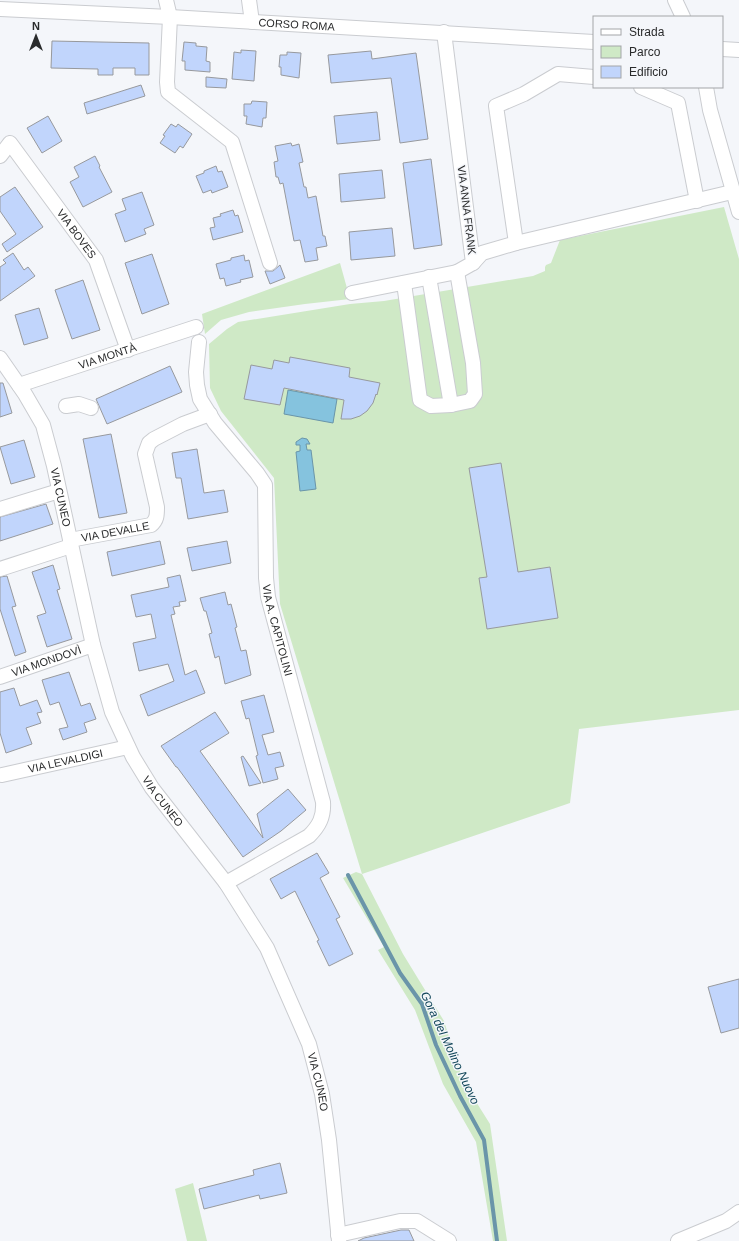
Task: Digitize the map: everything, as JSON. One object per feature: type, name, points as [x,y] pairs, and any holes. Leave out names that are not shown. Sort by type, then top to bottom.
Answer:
[{"type":"street","points":[[166,0],[170,17],[167,82],[168,92],[232,142],[270,263]]},
{"type":"street","points":[[249,0],[252,22]]},
{"type":"street","points":[[671,0],[671,16]]},
{"type":"street","points":[[675,0],[683,16]]},
{"type":"street","name":"CORSO ROMA","points":[[0,9],[444,32],[593,42]]},
{"type":"street","name":"VIA ANNA FRANK","points":[[352,293],[457,272],[473,263],[444,32]]},
{"type":"street","points":[[723,49],[739,50]]},
{"type":"street","points":[[516,243],[496,106],[524,94],[558,74],[593,77]]},
{"type":"street","points":[[643,88],[678,103],[697,201]]},
{"type":"street","points":[[706,88],[710,110],[732,192],[739,212]]},
{"type":"street","name":"VIA BOVES","points":[[0,156],[10,143],[96,260],[128,350]]},
{"type":"street","points":[[473,263],[482,253],[516,243],[732,192]]},
{"type":"street","points":[[404,283],[420,400],[431,406],[451,405],[470,401],[475,394],[473,363],[457,272]]},
{"type":"street","points":[[429,277],[451,405]]},
{"type":"street","name":"VIA MONTÀ","points":[[10,380],[128,350],[196,327]]},
{"type":"street","name":"VIA A. CAPITOLINI","points":[[199,342],[196,372],[200,398],[210,414],[265,485],[266,578],[268,597],[323,802],[324,811],[317,828],[309,836],[226,883]]},
{"type":"street","name":"VIA CUNEO","points":[[0,358],[10,380],[43,425],[93,644],[112,712],[132,757],[152,788],[226,883],[267,948],[309,1044],[323,1102],[329,1140],[338,1238]]},
{"type":"street","points":[[66,406],[79,404],[91,408]]},
{"type":"street","name":"VIA DEVALLE","points":[[70,543],[151,525],[155,522],[157,507],[145,454],[149,443],[183,424],[210,414]]},
{"type":"street","points":[[0,509],[59,491]]},
{"type":"street","points":[[0,569],[70,543]]},
{"type":"street","name":"VIA MONDOVÌ","points":[[0,676],[93,644]]},
{"type":"street","name":"VIA LEVALDIGI","points":[[2,775],[128,747]]},
{"type":"street","points":[[678,1241],[726,1221],[739,1212]]},
{"type":"street","points":[[338,1238],[400,1220],[417,1221],[449,1241]]},
{"type":"green space","points":[[724,207],[739,259],[739,710],[579,729],[570,803],[362,874],[280,604],[274,478],[221,411],[210,388],[209,344],[238,322],[350,304],[384,301],[533,276],[545,271],[546,265],[551,263],[560,240]]},
{"type":"green space","points":[[340,263],[350,299],[249,312],[221,320],[205,334],[202,314]]},
{"type":"green space","points":[[356,872],[362,874],[403,954],[444,1021],[463,1081],[490,1124],[507,1241],[493,1241],[476,1142],[443,1084],[415,1010],[378,950],[384,947],[343,878]]},
{"type":"green space","points":[[193,1183],[207,1241],[187,1241],[175,1189]]},
{"type":"water","points":[[288,390],[337,399],[333,423],[284,414]]},
{"type":"water","points":[[302,438],[307,439],[310,444],[306,444],[307,450],[311,450],[316,489],[300,491],[296,452],[300,451],[300,445],[296,445],[296,442]]},
{"type":"building","points":[[52,41],[149,43],[149,75],[135,75],[135,68],[113,68],[113,75],[98,75],[98,69],[51,68]]},
{"type":"building","points":[[184,42],[196,43],[196,46],[207,47],[206,61],[210,62],[210,72],[185,70],[185,61],[182,61]]},
{"type":"building","points":[[241,50],[256,51],[254,81],[232,79],[234,52],[241,53]]},
{"type":"building","points":[[371,51],[372,59],[416,53],[428,139],[400,143],[391,78],[331,83],[328,55]]},
{"type":"building","points":[[287,52],[301,53],[299,78],[281,75],[281,67],[279,67],[280,55],[287,55]]},
{"type":"building","points":[[206,77],[227,79],[226,88],[206,87]]},
{"type":"building","points":[[141,85],[145,96],[87,114],[84,103]]},
{"type":"building","points":[[252,101],[267,102],[266,118],[263,118],[262,127],[246,124],[247,116],[244,116],[244,104],[251,104]]},
{"type":"building","points":[[377,112],[380,140],[337,144],[334,116]]},
{"type":"building","points":[[48,116],[62,141],[42,153],[27,128]]},
{"type":"building","points":[[171,124],[176,127],[178,124],[192,134],[183,148],[180,146],[175,153],[160,143],[165,136],[163,135]]},
{"type":"building","points":[[291,143],[292,146],[299,144],[303,162],[299,163],[308,198],[316,196],[323,236],[325,236],[327,246],[316,248],[318,260],[305,262],[300,240],[294,241],[283,183],[280,184],[278,177],[276,177],[274,162],[278,161],[275,146]]},
{"type":"building","points":[[95,156],[112,192],[83,207],[70,182],[79,177],[74,167]]},
{"type":"building","points":[[431,159],[442,245],[414,249],[403,163]]},
{"type":"building","points":[[216,166],[218,172],[222,171],[228,187],[212,193],[211,190],[203,193],[196,176]]},
{"type":"building","points":[[382,170],[385,198],[341,202],[339,174]]},
{"type":"building","points":[[15,187],[43,227],[7,252],[2,244],[16,234],[0,211],[0,197]]},
{"type":"building","points":[[142,192],[154,225],[144,229],[146,234],[125,242],[115,214],[126,210],[122,199]]},
{"type":"building","points":[[233,210],[235,216],[238,215],[243,232],[213,240],[210,228],[215,227],[213,218]]},
{"type":"building","points":[[392,228],[395,256],[351,260],[349,232]]},
{"type":"building","points":[[13,253],[24,270],[28,267],[35,276],[0,301],[0,267],[6,263],[3,260]]},
{"type":"building","points":[[152,254],[169,304],[142,314],[125,263]]},
{"type":"building","points":[[244,255],[245,261],[249,260],[253,277],[240,280],[241,282],[226,286],[224,278],[220,279],[216,264]]},
{"type":"building","points":[[280,265],[285,278],[270,284],[265,271],[273,271]]},
{"type":"building","points":[[83,280],[100,330],[72,339],[55,290]]},
{"type":"building","points":[[39,308],[48,338],[24,345],[15,315]]},
{"type":"building","points":[[290,357],[350,368],[349,377],[380,383],[377,395],[376,394],[373,403],[367,411],[360,416],[351,419],[341,419],[344,400],[284,388],[280,405],[244,399],[251,365],[272,369],[274,360],[289,363]]},
{"type":"building","points":[[170,366],[182,392],[107,424],[96,399]]},
{"type":"building","points":[[0,383],[3,383],[12,413],[0,417]]},
{"type":"building","points":[[111,434],[127,513],[99,518],[83,439]]},
{"type":"building","points":[[24,440],[35,477],[11,484],[0,447]]},
{"type":"building","points":[[197,449],[204,493],[224,490],[228,512],[188,519],[181,478],[176,478],[172,453]]},
{"type":"building","points":[[501,463],[518,572],[550,567],[558,618],[487,629],[479,578],[487,577],[469,468]]},
{"type":"building","points":[[46,504],[53,524],[0,541],[0,517]]},
{"type":"building","points":[[160,541],[165,564],[112,576],[107,552]]},
{"type":"building","points":[[227,541],[231,563],[192,571],[187,548]]},
{"type":"building","points":[[53,565],[60,589],[57,590],[72,639],[47,647],[37,616],[46,613],[32,572]]},
{"type":"building","points":[[180,575],[186,601],[179,602],[180,606],[173,607],[175,614],[171,615],[185,675],[196,670],[205,693],[148,716],[140,695],[174,681],[168,664],[139,671],[133,643],[156,638],[151,614],[136,617],[131,595],[169,587],[167,578]]},
{"type":"building","points":[[7,576],[16,606],[12,607],[26,652],[15,656],[0,609],[0,577]]},
{"type":"building","points":[[225,592],[228,605],[231,604],[241,651],[246,650],[251,675],[225,684],[219,656],[215,658],[209,634],[212,633],[206,611],[204,611],[200,598]]},
{"type":"building","points":[[69,672],[81,706],[90,703],[96,719],[84,723],[87,732],[63,740],[59,729],[68,727],[59,702],[50,705],[42,680]]},
{"type":"building","points":[[14,688],[20,706],[37,700],[42,712],[37,713],[41,723],[26,728],[32,744],[6,753],[0,733],[0,692]]},
{"type":"building","points":[[264,695],[274,732],[262,735],[268,755],[280,752],[284,766],[275,768],[278,779],[263,783],[249,718],[246,719],[241,701]]},
{"type":"building","points":[[215,712],[229,733],[200,751],[263,838],[257,814],[288,789],[306,810],[281,831],[243,857],[161,746]]},
{"type":"building","points":[[243,756],[261,783],[249,786],[241,757]]},
{"type":"building","points":[[317,853],[329,873],[320,878],[340,917],[336,919],[353,954],[329,966],[317,941],[319,940],[295,891],[281,899],[270,879]]},
{"type":"building","points":[[739,979],[739,1028],[721,1033],[708,987]]},
{"type":"building","points":[[280,1163],[287,1193],[260,1199],[259,1195],[204,1209],[199,1189],[254,1175],[253,1170]]},
{"type":"building","points":[[401,1230],[409,1230],[414,1241],[358,1241],[364,1238]]},
{"type":"waterway","name":"Gora del Molino Nuovo","points":[[348,875],[400,973],[422,1004],[436,1045],[460,1096],[484,1140],[497,1241]]}]
